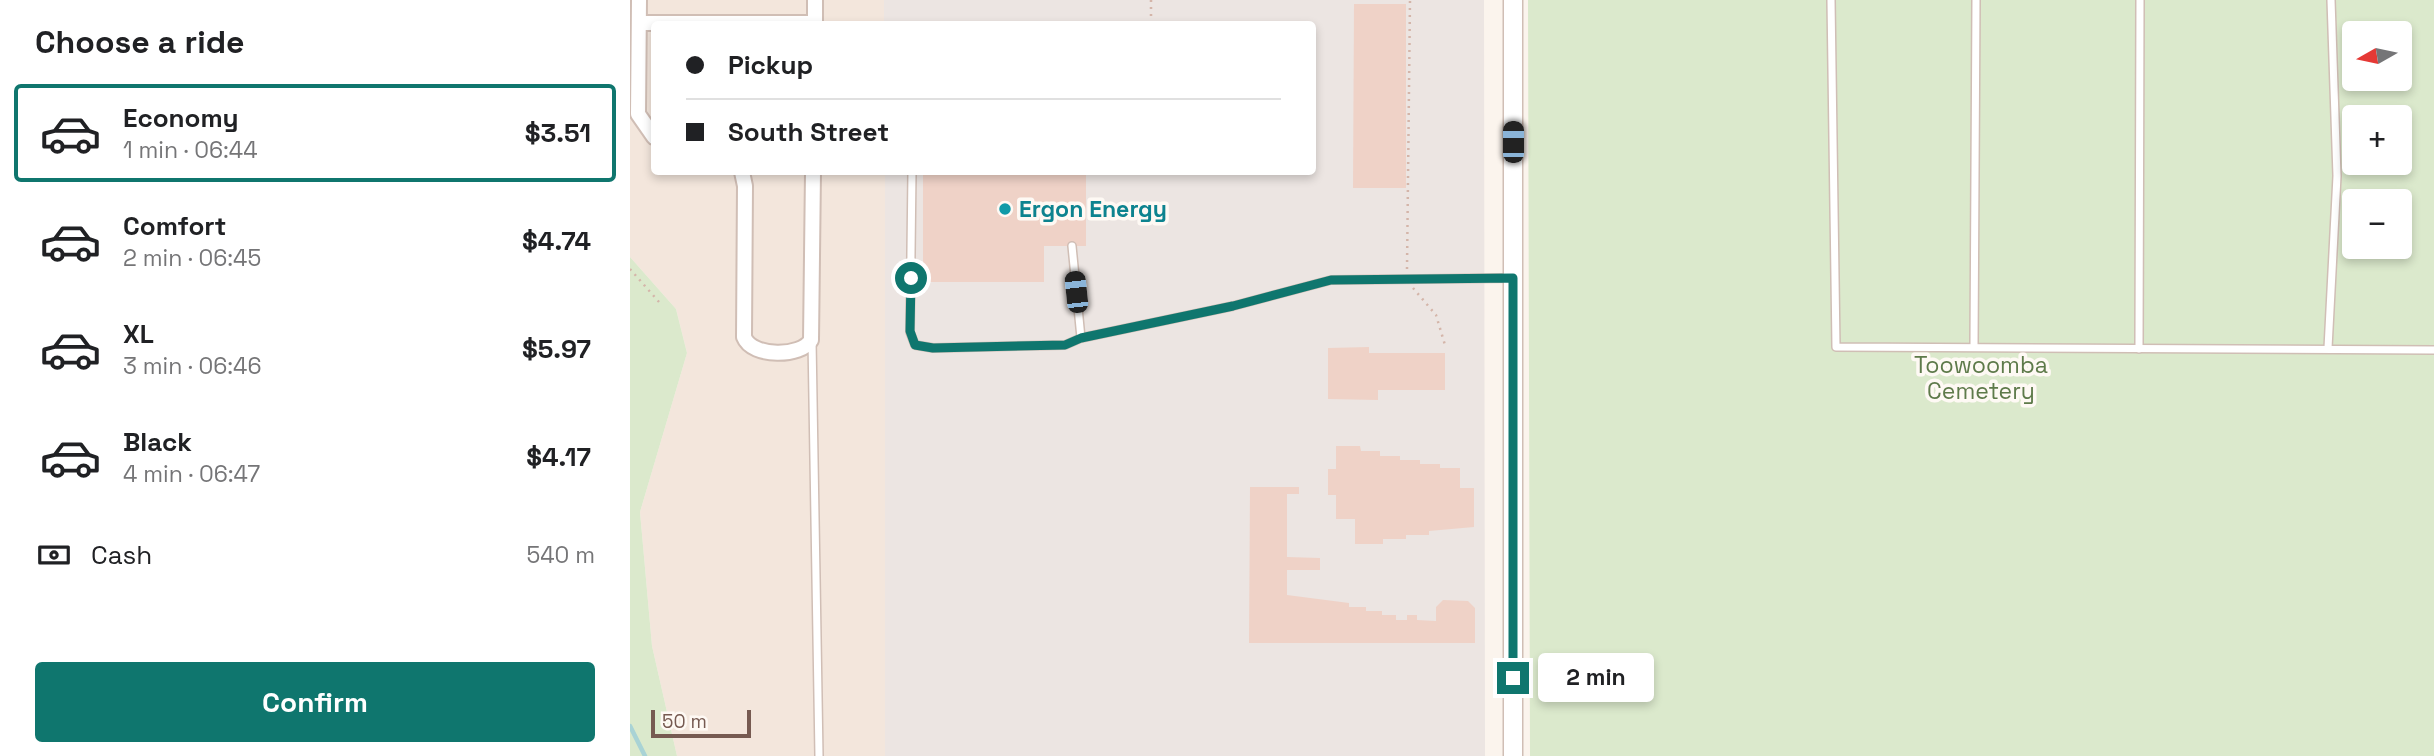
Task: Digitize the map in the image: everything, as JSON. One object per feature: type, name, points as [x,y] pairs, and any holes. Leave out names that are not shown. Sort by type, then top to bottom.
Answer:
[{"type":"street","points":[[639,0],[634,113],[651,133]]},
{"type":"street","points":[[815,0],[815,21]]},
{"type":"street","points":[[1513,0],[1513,756]]},
{"type":"street","points":[[639,23],[651,23]]},
{"type":"street","points":[[743,175],[745,186],[744,337],[748,347],[756,352],[799,351],[808,347],[811,340],[813,175]]},
{"type":"lane","points":[[1830,0],[1836,347],[2434,350]]},
{"type":"lane","points":[[1974,347],[1976,0]]},
{"type":"lane","points":[[2139,349],[2140,0]]},
{"type":"lane","points":[[2328,348],[2337,176],[2331,0]]},
{"type":"lane","points":[[912,175],[910,331],[915,345],[933,348],[1065,345],[1081,338],[1233,306],[1331,280],[1513,278]]},
{"type":"lane","points":[[1072,246],[1081,338]]},
{"type":"lane","points":[[811,340],[819,756]]},
{"type":"path","points":[[1151,0],[1151,21]]},
{"type":"path","points":[[1410,0],[1407,279],[1436,315],[1445,345]]},
{"type":"path","points":[[630,269],[659,302]]},
{"type":"shaded area","points":[[630,0],[884,0],[884,21],[651,21],[651,175],[885,175],[885,756],[677,756],[652,646],[640,512],[687,353],[676,309],[630,257]]},
{"type":"shaded area","points":[[884,0],[1484,0],[1485,756],[885,756],[885,175],[1316,175],[1316,21],[884,21]]},
{"type":"green space","name":"Toowoomba Cemetery","points":[[1528,0],[2434,0],[2434,756],[1530,756]]},
{"type":"green space","points":[[630,257],[676,309],[687,353],[640,512],[652,646],[677,756],[630,756]]},
{"type":"building","points":[[1354,4],[1406,4],[1406,188],[1353,188]]},
{"type":"building","name":"Ergon Energy","points":[[923,175],[1086,175],[1086,246],[1044,246],[1044,282],[923,282]]},
{"type":"building","points":[[1369,347],[1369,353],[1445,353],[1445,390],[1378,390],[1378,400],[1328,399],[1328,348]]},
{"type":"building","points":[[1336,446],[1360,446],[1361,451],[1380,451],[1380,456],[1420,460],[1420,464],[1440,464],[1440,468],[1460,468],[1460,488],[1474,488],[1474,527],[1429,531],[1429,535],[1406,535],[1406,539],[1383,539],[1383,544],[1355,544],[1355,519],[1336,519],[1336,495],[1328,495],[1328,469],[1336,469]]},
{"type":"building","points":[[1250,487],[1299,487],[1299,494],[1287,494],[1287,557],[1320,558],[1320,570],[1287,570],[1287,595],[1349,603],[1349,607],[1366,607],[1366,611],[1382,611],[1382,615],[1396,615],[1396,620],[1407,620],[1407,615],[1417,615],[1417,620],[1436,621],[1436,607],[1443,600],[1468,601],[1475,608],[1475,643],[1249,643]]},
{"type":"waterway","points":[[630,726],[645,756]]},
{"type":"place","name":"Ergon Energy","points":[[1005,209]]},
{"type":"route","points":[[911,278],[910,331],[915,345],[933,348],[1065,345],[1081,338],[1233,306],[1331,280],[1513,278],[1513,678]]}]
